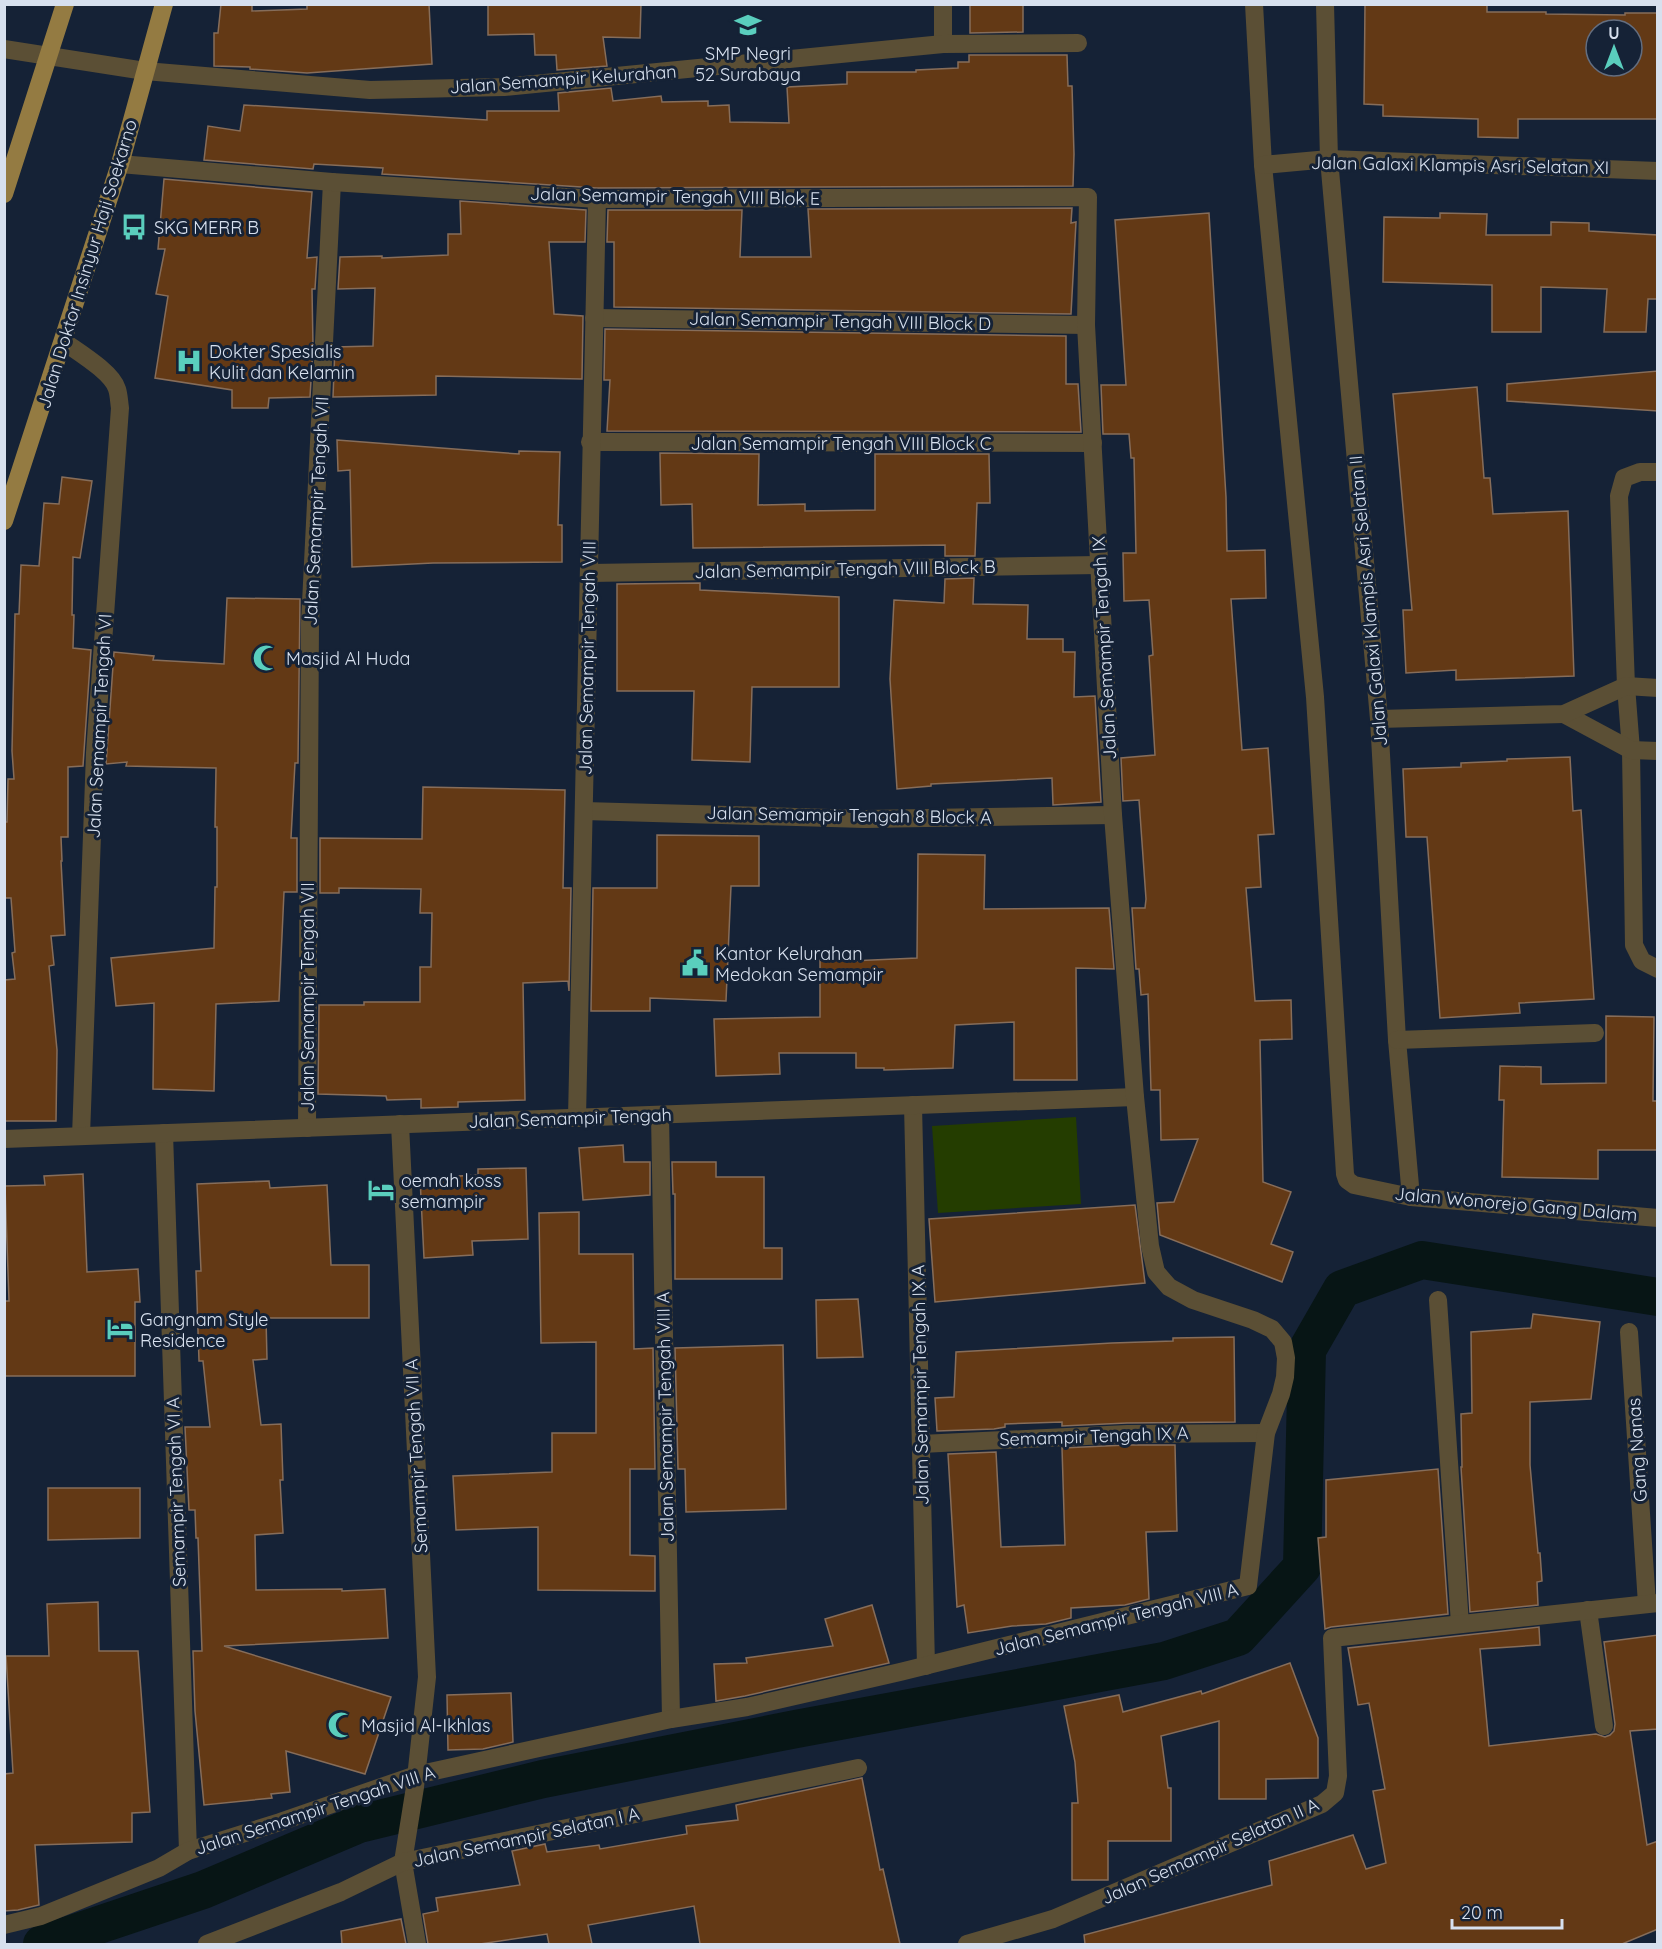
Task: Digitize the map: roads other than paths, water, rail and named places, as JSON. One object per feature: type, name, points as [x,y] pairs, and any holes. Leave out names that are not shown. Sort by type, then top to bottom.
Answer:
[{"type":"main road","points":[[4,194],[65,4]]},
{"type":"main road","name":"Jalan Doktor Insinyur Haji Soekarno","points":[[4,521],[120,164],[164,4]]},
{"type":"street","points":[[943,4],[943,44]]},
{"type":"street","points":[[1254,4],[1263,165]]},
{"type":"street","name":"Jalan Galaxi Klampis Asri Selatan II","points":[[1325,4],[1329,159],[1379,719],[1397,1040],[1411,1197]]},
{"type":"street","name":"Jalan Semampir Kelurahan","points":[[4,50],[145,71],[370,90],[504,87],[943,44],[1078,43]]},
{"type":"street","name":"Jalan Galaxi Klampis Asri Selatan XI","points":[[1263,165],[1329,159],[1658,171]]},
{"type":"street","name":"Jalan Semampir Tengah VIII Blok E","points":[[120,164],[332,182],[597,199],[1088,197]]},
{"type":"street","name":"Jalan Wonorejo Gang Dalam","points":[[1263,165],[1315,697],[1347,1180],[1354,1185],[1411,1197],[1658,1218]]},
{"type":"street","name":"Jalan Semampir Tengah VII","points":[[307,1128],[310,623],[332,182]]},
{"type":"street","name":"Jalan Semampir Tengah IX","points":[[1088,197],[1086,325],[1113,815],[1135,1097]]},
{"type":"street","name":"Jalan Semampir Tengah VIII","points":[[577,1118],[597,199]]},
{"type":"street","name":"Jalan Semampir Tengah VIII Block D","points":[[594,318],[1086,325]]},
{"type":"street","name":"Jalan Semampir Tengah VI","points":[[63,341],[108,376],[117,387],[120,408],[95,753],[81,1136]]},
{"type":"street","name":"Jalan Semampir Tengah VIII Block C","points":[[590,442],[1093,443]]},
{"type":"street","points":[[1658,472],[1641,472],[1624,478],[1619,496],[1626,686],[1631,750],[1635,945],[1642,961],[1658,969]]},
{"type":"street","name":"Jalan Semampir Tengah VIII Block B","points":[[590,573],[1099,566]]},
{"type":"street","points":[[1379,719],[1564,714],[1626,686],[1658,688]]},
{"type":"street","points":[[1564,714],[1631,750],[1658,750]]},
{"type":"street","name":"Jalan Semampir Tengah 8 Block A","points":[[584,811],[865,819],[1113,815]]},
{"type":"street","points":[[1397,1040],[1595,1033]]},
{"type":"street","name":"Jalan Semampir Tengah","points":[[4,1139],[1135,1097]]},
{"type":"street","name":"Jalan Semampir Tengah VIII A","points":[[4,1924],[41,1916],[159,1868],[188,1851],[415,1781],[671,1719],[747,1707],[926,1666],[1248,1586],[1266,1433],[1281,1394],[1286,1358],[1282,1342],[1272,1329],[1193,1300],[1169,1287],[1156,1272],[1150,1246],[1135,1097]]},
{"type":"street","name":"Jalan Semampir Tengah IX A","points":[[913,1105],[926,1666]]},
{"type":"street","name":"Jalan Semampir Tengah VIII A","points":[[660,1115],[671,1719]]},
{"type":"street","name":"Semampir Tengah VII A","points":[[400,1124],[427,1677],[403,1862],[417,1944]]},
{"type":"street","name":"Semampir Tengah VI A","points":[[164,1133],[188,1851]]},
{"type":"street","points":[[1437,1300],[1460,1623]]},
{"type":"street","name":"Gang Nanas","points":[[1629,1332],[1652,1604]]},
{"type":"street","name":"Semampir Tengah IX A","points":[[921,1444],[1127,1434],[1266,1433]]},
{"type":"street","name":"Jalan Semampir Selatan II A","points":[[967,1944],[1053,1919],[1322,1804],[1335,1792],[1338,1776],[1332,1638],[1652,1604]]},
{"type":"street","points":[[1588,1610],[1604,1726]]},
{"type":"street","name":"Jalan Semampir Selatan I A","points":[[207,1944],[342,1892],[403,1862],[858,1768]]},
{"type":"waterway","points":[[42,1944],[203,1890],[359,1824],[543,1779],[796,1729],[1164,1661],[1238,1637],[1302,1567],[1307,1350],[1342,1289],[1422,1260],[1658,1297]]},
{"type":"place","name":"SMP Negri 52 Surabaya","points":[[748,25]]},
{"type":"place","name":"SKG MERR B","points":[[134,227]]},
{"type":"place","name":"Dokter Spesialis Kulit dan Kelamin","points":[[189,361]]},
{"type":"place","name":"Masjid Al Huda","points":[[266,658]]},
{"type":"place","name":"Kantor Kelurahan Medokan Semampir","points":[[695,963]]},
{"type":"place","name":"oemah koss semampir","points":[[381,1190]]},
{"type":"place","name":"Gangnam Style Residence","points":[[120,1329]]},
{"type":"place","name":"Masjid Al-Ikhlas","points":[[341,1725]]}]
